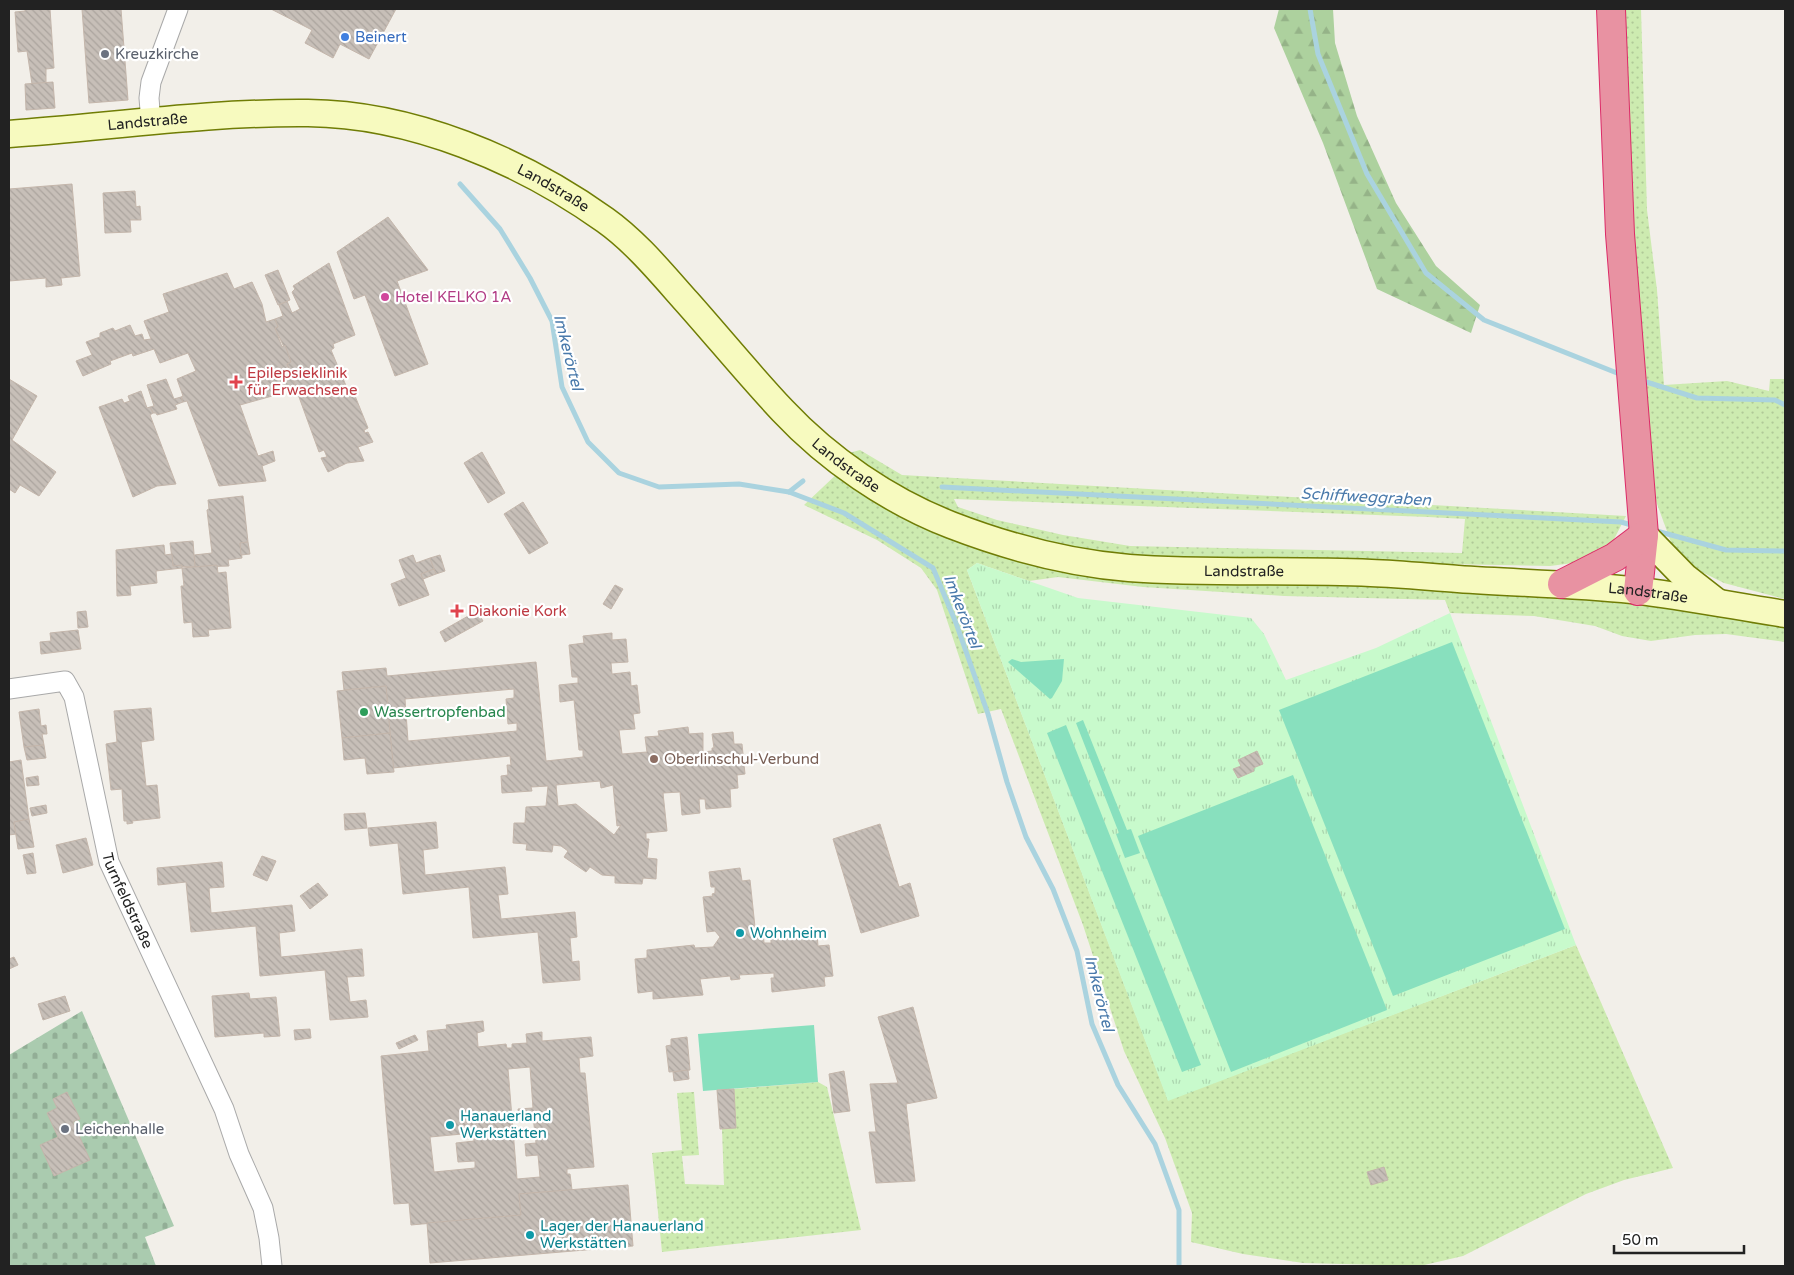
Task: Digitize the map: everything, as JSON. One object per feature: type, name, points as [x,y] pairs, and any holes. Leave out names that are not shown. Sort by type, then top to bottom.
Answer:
[{"type":"highway","points":[[1611,9],[1620,234],[1644,535],[1638,591]]},
{"type":"highway","points":[[1562,584],[1615,557],[1644,535]]},
{"type":"main road","name":"Landstraße","points":[[9,134],[246,115],[330,114],[373,120],[430,133],[518,168],[561,192],[606,221],[626,237],[670,283],[786,414],[849,468],[914,507],[946,523],[990,539],[1076,561],[1130,568],[1370,573],[1562,584],[1638,591],[1785,614]]},
{"type":"main road","points":[[1644,535],[1680,572],[1720,604]]},
{"type":"street","points":[[151,122],[149,98],[151,82],[178,9]]},
{"type":"street","name":"Turnfeldstraße","points":[[9,689],[65,681],[74,697],[109,862],[224,1109],[239,1154],[263,1208],[272,1266]]},
{"type":"green space","points":[[1279,9],[1333,9],[1335,43],[1357,116],[1396,203],[1436,266],[1480,305],[1471,333],[1377,289],[1323,143],[1274,28]]},
{"type":"green space","points":[[1619,9],[1641,9],[1647,210],[1657,290],[1664,385],[1727,381],[1769,391],[1770,379],[1785,379],[1785,599],[1724,583],[1694,568],[1672,545],[1656,501],[1632,246]]},
{"type":"green space","points":[[860,450],[902,475],[1626,516],[1611,545],[1573,563],[1550,566],[1131,558],[1005,535],[921,499],[849,453]],"holes":[[[954,499],[1465,519],[1462,553],[1130,546],[1063,535],[997,520],[958,507]]]},
{"type":"green space","points":[[840,471],[943,531],[1264,582],[1574,596],[1785,624],[1785,642],[1726,634],[1695,635],[1651,641],[1622,636],[1595,626],[1534,616],[1450,613],[1445,600],[1284,596],[1143,587],[1058,577],[1029,581],[977,563],[967,570],[1168,1100],[1576,945],[1673,1168],[1624,1180],[1586,1194],[1463,1256],[1420,1266],[1303,1263],[1243,1254],[1191,1242],[1192,1213],[1165,1138],[1124,1051],[1083,925],[1001,709],[978,714],[937,590],[921,568],[877,540],[804,505]]},
{"type":"green space","points":[[977,563],[1078,598],[1251,618],[1264,634],[1286,680],[1376,648],[1450,613],[1576,945],[1168,1101],[967,570]]},
{"type":"green space","points":[[1452,642],[1565,929],[1393,996],[1279,710]]},
{"type":"green space","points":[[1012,659],[1021,662],[1064,659],[1062,681],[1052,698],[1050,699],[1008,662]]},
{"type":"green space","points":[[1083,720],[1127,830],[1131,829],[1140,853],[1125,858],[1116,834],[1119,833],[1076,723]]},
{"type":"green space","points":[[1066,725],[1201,1065],[1182,1072],[1047,733]]},
{"type":"green space","points":[[1293,775],[1387,1010],[1231,1072],[1138,836]]},
{"type":"green space","points":[[82,1011],[174,1226],[145,1237],[156,1266],[9,1266],[9,1055]]},
{"type":"green space","points":[[814,1025],[818,1082],[703,1091],[698,1034]]},
{"type":"green space","points":[[818,1082],[827,1087],[861,1230],[662,1252],[652,1153],[682,1150],[677,1093],[694,1092],[699,1155],[682,1156],[685,1184],[724,1185],[722,1129],[736,1127],[734,1089]]},
{"type":"building","points":[[25,9],[50,9],[54,68],[46,69],[46,83],[32,84],[27,51],[18,52],[15,12],[25,11]]},
{"type":"building","name":"Kreuzkirche","points":[[82,9],[121,9],[128,100],[89,103]]},
{"type":"building","name":"Beinert","points":[[271,9],[396,9],[369,59],[340,44],[333,58],[305,43],[312,30]]},
{"type":"building","points":[[53,82],[55,108],[26,110],[25,84]]},
{"type":"building","points":[[72,184],[80,276],[61,278],[62,285],[46,287],[46,278],[9,281],[9,189]]},
{"type":"building","points":[[135,191],[136,207],[140,206],[141,220],[130,220],[131,232],[105,233],[103,193]]},
{"type":"building","name":"Hotel KELKO 1A","points":[[388,217],[428,270],[397,281],[428,364],[395,376],[365,295],[354,299],[337,252]]},
{"type":"building","points":[[329,263],[355,335],[333,344],[334,348],[331,350],[347,388],[351,386],[368,428],[364,430],[365,433],[368,432],[373,442],[358,447],[364,461],[347,463],[328,472],[321,458],[327,457],[324,450],[319,452],[287,364],[291,362],[275,328],[278,327],[275,319],[283,316],[279,305],[287,301],[292,313],[300,309],[292,292],[295,289],[293,286]]},
{"type":"building","points":[[278,270],[290,300],[278,305],[265,275]]},
{"type":"building","name":"Epilepsieklinik für Erwachsene","points":[[227,273],[234,289],[252,282],[262,304],[266,322],[275,319],[278,327],[275,328],[282,347],[285,345],[291,362],[287,364],[295,385],[282,390],[283,393],[240,405],[258,456],[273,451],[275,461],[262,466],[266,481],[219,486],[187,401],[183,402],[181,397],[183,396],[177,379],[196,371],[188,353],[160,363],[154,349],[133,356],[132,353],[110,361],[111,364],[83,376],[76,361],[92,355],[86,342],[100,337],[100,333],[113,328],[115,331],[130,325],[135,336],[142,334],[144,340],[151,339],[144,321],[169,312],[163,294]]},
{"type":"building","points":[[9,379],[37,396],[12,440],[56,472],[39,496],[20,485],[15,493],[9,489]]},
{"type":"building","points":[[166,379],[174,399],[181,397],[183,402],[175,405],[177,409],[157,415],[153,413],[150,407],[154,406],[147,385]]},
{"type":"building","points":[[141,391],[147,408],[150,407],[153,413],[150,415],[176,484],[157,486],[133,497],[99,407],[122,399],[124,403],[130,401],[128,396]]},
{"type":"building","points":[[482,452],[505,493],[488,503],[464,463]]},
{"type":"building","points":[[243,496],[248,542],[240,543],[242,558],[228,560],[229,566],[195,567],[194,555],[212,553],[207,510],[209,509],[208,500]]},
{"type":"building","points":[[523,502],[548,543],[529,554],[504,514]]},
{"type":"building","points":[[193,541],[195,567],[173,566],[170,543]]},
{"type":"building","points":[[248,542],[250,554],[241,555],[240,543]]},
{"type":"building","points":[[164,545],[165,555],[172,554],[173,566],[182,565],[182,568],[156,571],[157,583],[130,586],[131,595],[117,596],[116,550]]},
{"type":"building","points":[[413,555],[416,563],[430,558],[434,569],[421,574],[429,595],[399,606],[391,584],[406,578],[399,560]]},
{"type":"building","points":[[440,555],[445,571],[436,574],[430,558]]},
{"type":"building","points":[[217,565],[218,573],[226,572],[231,628],[208,630],[209,636],[193,637],[192,622],[184,623],[181,586],[184,586],[182,568]]},
{"type":"building","points":[[434,569],[436,574],[423,579],[421,574]]},
{"type":"building","points":[[615,585],[623,589],[611,609],[603,604]]},
{"type":"building","points":[[86,611],[88,627],[78,628],[77,612]]},
{"type":"building","points":[[477,611],[483,621],[445,642],[440,632]]},
{"type":"building","points":[[78,630],[81,649],[41,654],[40,642],[51,641],[50,633]]},
{"type":"building","name":"Oberlinschul-Verbund","points":[[612,633],[612,640],[626,639],[628,662],[611,663],[612,674],[630,672],[631,686],[637,685],[640,713],[633,714],[635,729],[619,730],[622,754],[647,752],[645,737],[659,736],[658,731],[688,727],[689,734],[703,733],[703,752],[712,751],[712,748],[714,748],[712,734],[733,732],[734,744],[742,744],[745,774],[737,775],[738,788],[730,789],[731,807],[706,809],[705,799],[699,799],[700,813],[682,815],[680,792],[663,793],[667,831],[646,833],[646,839],[649,839],[647,858],[657,859],[656,879],[643,878],[642,884],[615,883],[615,876],[602,875],[590,867],[586,872],[564,857],[568,851],[561,846],[553,845],[552,852],[526,850],[527,844],[513,843],[514,823],[525,823],[526,807],[546,806],[548,786],[531,787],[532,791],[502,793],[501,776],[508,775],[507,765],[511,765],[510,756],[393,768],[386,686],[344,690],[342,672],[386,668],[387,676],[536,662],[546,761],[583,757],[583,750],[579,750],[574,700],[560,702],[559,685],[578,683],[578,677],[572,677],[569,645],[584,643],[583,636]],"holes":[[[514,689],[514,698],[506,699],[508,724],[517,723],[517,731],[408,741],[405,699]],[[600,781],[601,788],[613,785],[617,826],[621,825],[614,835],[576,804],[558,806],[556,785]]]},
{"type":"building","name":"Wassertropfenbad","points":[[386,686],[390,733],[342,738],[337,691]]},
{"type":"building","points":[[151,708],[154,740],[141,742],[146,786],[157,785],[160,818],[132,821],[133,823],[127,824],[127,821],[124,821],[122,789],[111,790],[106,744],[117,742],[114,711]]},
{"type":"building","points":[[39,709],[41,726],[46,725],[47,734],[42,734],[44,745],[24,747],[19,712]]},
{"type":"building","points":[[390,733],[394,772],[367,774],[365,758],[344,760],[342,738]]},
{"type":"building","points":[[44,745],[46,758],[27,760],[24,747]]},
{"type":"building","points":[[1257,751],[1263,764],[1253,768],[1254,771],[1238,778],[1233,769],[1241,766],[1238,760]]},
{"type":"building","points":[[21,760],[29,819],[14,822],[16,834],[9,835],[9,762]]},
{"type":"building","points":[[38,776],[39,785],[27,786],[26,778]]},
{"type":"building","points":[[46,805],[47,813],[32,816],[30,808]]},
{"type":"building","points":[[365,813],[367,828],[345,830],[344,814]]},
{"type":"building","points":[[29,819],[34,847],[18,849],[14,822]]},
{"type":"building","points":[[436,822],[438,848],[423,850],[425,875],[505,867],[508,894],[498,895],[501,919],[575,912],[577,937],[570,938],[572,962],[579,961],[580,980],[543,983],[538,932],[473,938],[469,887],[403,894],[398,843],[370,846],[368,828]]},
{"type":"building","points":[[880,824],[899,887],[910,883],[919,916],[861,933],[833,839]]},
{"type":"building","points":[[86,838],[93,865],[63,873],[56,845]]},
{"type":"building","points":[[33,853],[36,873],[27,874],[23,855]]},
{"type":"building","points":[[262,856],[276,861],[267,881],[253,875]]},
{"type":"building","points":[[222,862],[224,887],[209,888],[211,913],[292,905],[295,931],[279,933],[281,957],[362,949],[364,976],[347,977],[350,1002],[366,1000],[368,1017],[330,1020],[325,970],[260,976],[256,926],[191,932],[186,882],[158,885],[157,868]]},
{"type":"building","name":"Wohnheim","points":[[740,868],[742,881],[750,880],[755,927],[753,927],[753,932],[763,931],[764,943],[771,943],[771,939],[817,934],[818,946],[829,945],[833,976],[824,977],[825,986],[772,992],[771,978],[774,978],[774,973],[739,975],[740,979],[731,980],[730,976],[700,979],[703,995],[653,999],[653,991],[638,993],[635,959],[647,958],[647,950],[694,945],[695,948],[713,947],[720,937],[715,931],[707,932],[703,897],[713,896],[712,894],[715,893],[715,887],[711,887],[709,872]]},
{"type":"building","points":[[318,883],[328,895],[310,909],[300,896]]},
{"type":"building","points":[[14,957],[18,965],[9,969],[9,959]]},
{"type":"building","points":[[249,993],[250,999],[276,997],[280,1036],[264,1037],[264,1033],[215,1037],[212,996]]},
{"type":"building","points":[[65,996],[70,1011],[43,1020],[38,1004]]},
{"type":"building","points":[[913,1007],[937,1098],[906,1104],[915,1181],[876,1183],[869,1132],[876,1132],[870,1084],[898,1083],[878,1017]]},
{"type":"building","name":"Hanauerland Werkstätten","points":[[483,1021],[484,1031],[477,1033],[478,1047],[506,1044],[507,1048],[512,1048],[512,1044],[527,1043],[526,1034],[542,1032],[542,1041],[591,1037],[593,1056],[579,1058],[580,1073],[585,1073],[594,1167],[567,1169],[567,1174],[570,1174],[572,1190],[519,1194],[521,1215],[411,1225],[409,1203],[394,1204],[381,1056],[429,1051],[427,1031],[447,1029],[446,1025]],"holes":[[[530,1067],[533,1108],[518,1109],[519,1117],[533,1116],[536,1143],[525,1144],[526,1156],[538,1155],[540,1177],[517,1179],[508,1069]],[[473,1133],[474,1141],[456,1143],[458,1162],[475,1161],[475,1168],[434,1172],[430,1137]]]},
{"type":"building","points":[[310,1029],[311,1038],[295,1040],[294,1030]]},
{"type":"building","points":[[415,1035],[418,1040],[399,1049],[396,1043]]},
{"type":"building","points":[[687,1037],[690,1070],[669,1072],[666,1046],[671,1045],[671,1039]]},
{"type":"building","points":[[688,1070],[689,1079],[674,1081],[673,1072]]},
{"type":"building","points":[[844,1071],[850,1111],[834,1113],[829,1074]]},
{"type":"building","points":[[734,1089],[736,1128],[720,1129],[717,1090]]},
{"type":"building","name":"Leichenhalle","points":[[67,1092],[80,1119],[73,1122],[90,1160],[54,1176],[40,1145],[58,1137],[47,1113],[57,1108],[53,1099]]},
{"type":"building","points":[[1384,1167],[1388,1180],[1371,1185],[1367,1172]]},
{"type":"building","name":"Lager der Hanauerland Werkstätten","points":[[628,1185],[633,1246],[430,1263],[427,1223],[521,1215],[519,1194]]},
{"type":"waterway","points":[[1310,9],[1318,54],[1367,174],[1426,273],[1484,320],[1622,375]]},
{"type":"waterway","name":"Imkerörtel","points":[[460,184],[500,229],[530,278],[552,321],[562,387],[588,442],[619,473],[659,487],[739,484],[789,492],[844,513],[933,568],[956,623],[988,714],[1007,782],[1026,837],[1053,889],[1077,951],[1092,1024],[1118,1085],[1155,1144],[1179,1210],[1179,1266]]},
{"type":"waterway","points":[[1640,380],[1697,398],[1775,400],[1785,405]]},
{"type":"waterway","points":[[789,492],[803,481]]},
{"type":"waterway","name":"Schiffweggraben","points":[[942,487],[1621,522],[1635,526]]},
{"type":"waterway","name":"Schiffweggraben","points":[[1653,530],[1726,550],[1785,551]]},
{"type":"place","name":"Beinert","points":[[345,37]]},
{"type":"place","name":"Kreuzkirche","points":[[105,54]]},
{"type":"place","name":"Hotel KELKO 1A","points":[[385,297]]},
{"type":"place","name":"Epilepsieklinik für Erwachsene","points":[[236,382]]},
{"type":"place","name":"Diakonie Kork","points":[[457,611]]},
{"type":"place","name":"Wassertropfenbad","points":[[364,712]]},
{"type":"place","name":"Oberlinschul-Verbund","points":[[654,759]]},
{"type":"place","name":"Wohnheim","points":[[740,933]]},
{"type":"place","name":"Hanauerland Werkstätten","points":[[450,1125]]},
{"type":"place","name":"Leichenhalle","points":[[65,1129]]},
{"type":"place","name":"Lager der Hanauerland Werkstätten","points":[[530,1235]]}]
